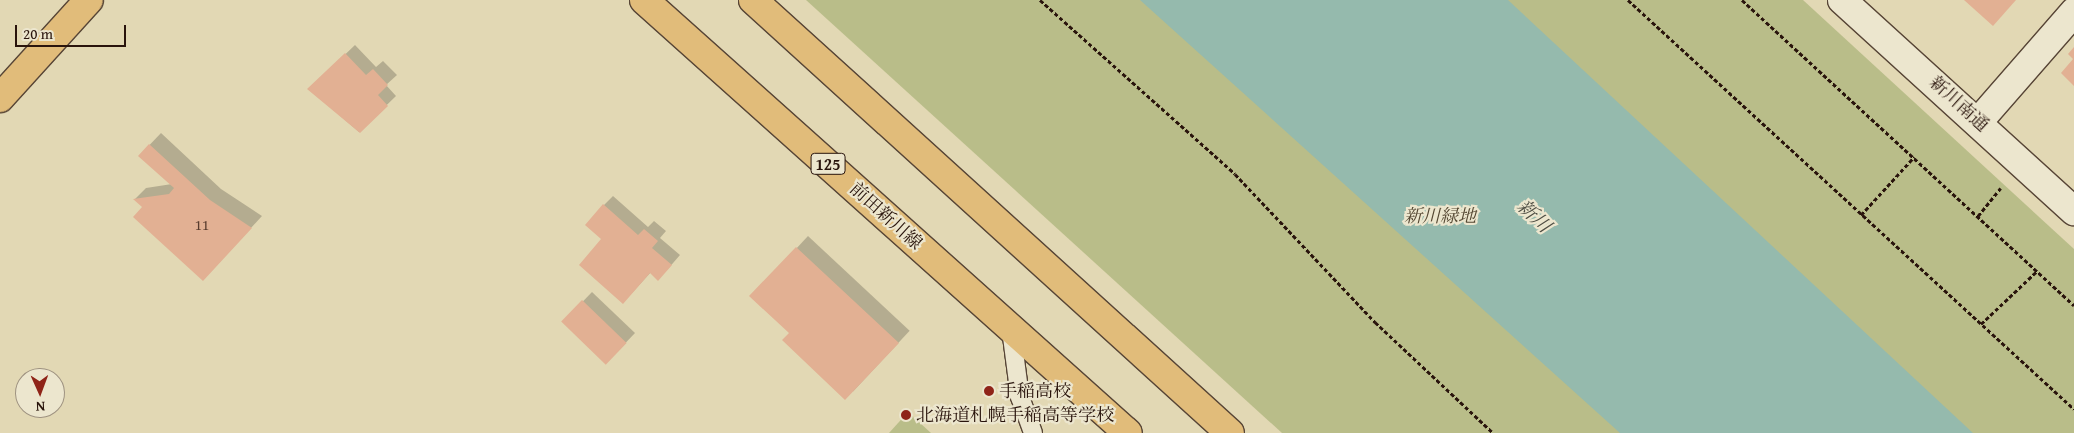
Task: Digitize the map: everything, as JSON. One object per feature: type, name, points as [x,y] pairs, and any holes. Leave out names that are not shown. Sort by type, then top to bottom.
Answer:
[{"type":"main road","points":[[0,98],[89,0]]},
{"type":"main road","name":"前田新川線","points":[[644,0],[1128,433]]},
{"type":"main road","points":[[753,0],[1230,433]]},
{"type":"street","name":"新川南通","points":[[1842,0],[1979,120],[2074,212]]},
{"type":"street","points":[[1979,120],[2074,12]]},
{"type":"lane","points":[[1011,328],[1020,396],[1033,433]]},
{"type":"path","points":[[1040,0],[1235,174],[1375,322],[1494,433]]},
{"type":"path","points":[[1628,0],[2074,409]]},
{"type":"path","points":[[1742,0],[2074,305]]},
{"type":"path","points":[[1861,214],[1914,157]]},
{"type":"path","points":[[1981,324],[2037,270]]},
{"type":"green space","name":"新川緑地","points":[[806,0],[1803,0],[2074,249],[2074,433],[1282,433]]},
{"type":"green space","points":[[908,412],[931,433],[889,433]]},
{"type":"water","name":"新川","points":[[1140,0],[1508,0],[1973,433],[1620,433]]},
{"type":"building","points":[[1964,0],[2016,0],[1993,26]]},
{"type":"building","points":[[2074,47],[2074,86],[2061,73],[2073,59],[2068,54]]},
{"type":"building","points":[[345,53],[366,75],[373,69],[388,85],[378,95],[388,106],[360,133],[307,89]]},
{"type":"building","points":[[149,144],[210,200],[252,228],[203,281],[133,217],[142,207],[133,199],[169,194],[174,188],[138,156]]},
{"type":"building","points":[[603,204],[638,235],[644,229],[658,241],[652,248],[672,265],[658,281],[650,273],[623,304],[579,265],[601,239],[585,225]]},
{"type":"building","points":[[796,247],[899,343],[845,400],[782,340],[789,333],[749,296]]},
{"type":"building","points":[[582,300],[627,343],[606,365],[561,322]]},
{"type":"place","name":"手稲高校","points":[[989,391]]},
{"type":"place","name":"北海道札幌手稲高等学校","points":[[906,415]]}]
